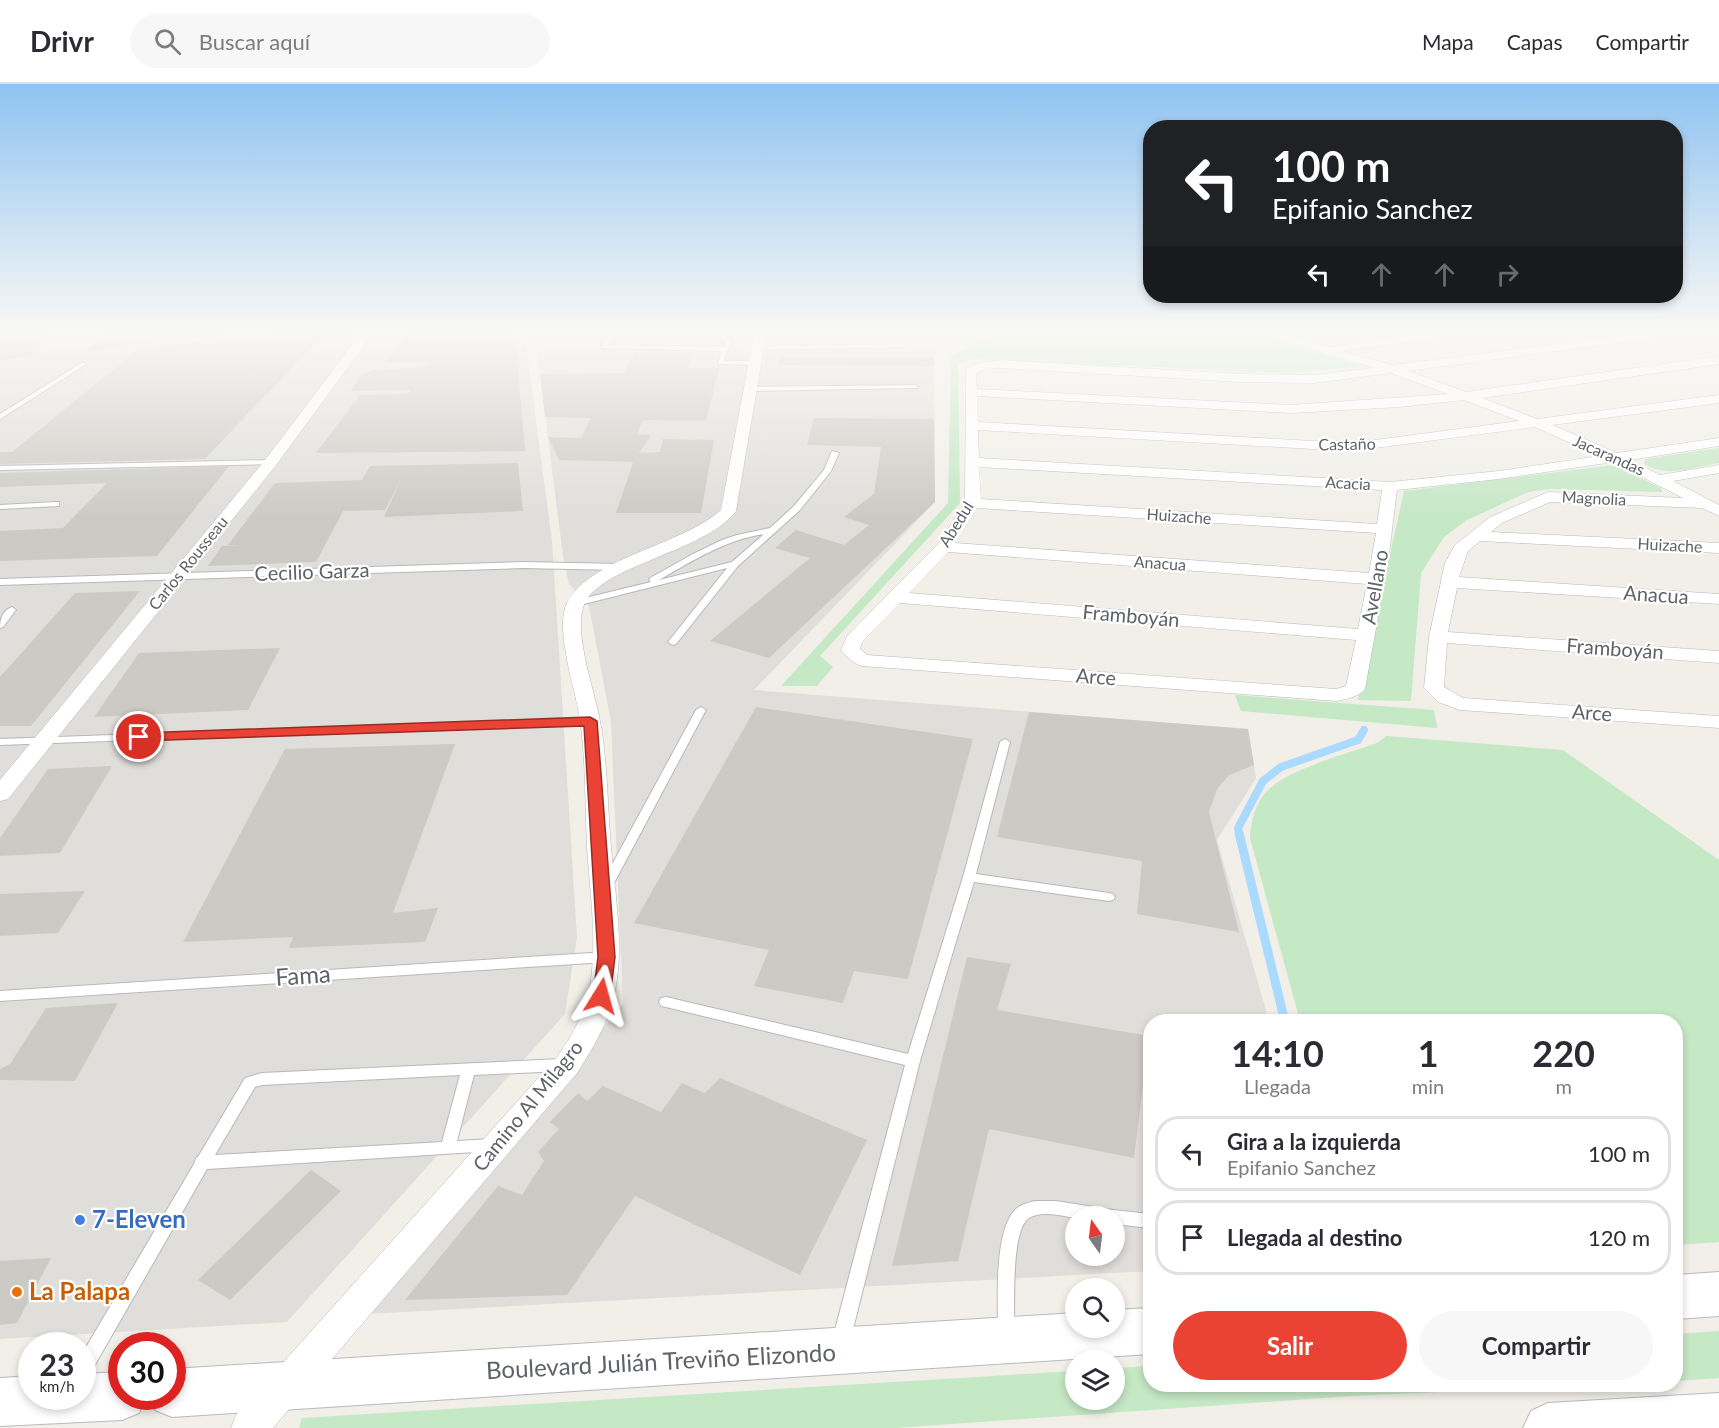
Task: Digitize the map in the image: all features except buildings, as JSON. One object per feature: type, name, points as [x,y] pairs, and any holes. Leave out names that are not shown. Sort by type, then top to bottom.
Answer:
[{"type":"main road","points":[[1683,1297],[1719,1294]]},
{"type":"main road","name":"Boulevard Julián Treviño Elizondo","points":[[186,1392],[567,1365],[838,1352],[1143,1332]]},
{"type":"main road","points":[[0,1402],[18,1399]]},
{"type":"main road","points":[[1548,1428],[1719,1417]]},
{"type":"street","name":"Carlos Rousseau","points":[[0,794],[271,462],[323,392]]},
{"type":"street","points":[[576,603],[590,588],[623,567],[711,526],[728,510],[750,392]]},
{"type":"street","points":[[970,392],[1291,409],[1339,408],[1496,392]]},
{"type":"street","name":"Abedul","points":[[854,640],[944,547],[973,503],[974,462],[970,392]]},
{"type":"street","name":"Jacarandas","points":[[1454,392],[1539,424],[1616,458],[1712,507]]},
{"type":"street","name":"Castaño","points":[[972,426],[1344,445],[1404,442],[1719,399]]},
{"type":"street","name":"Acacia","points":[[974,462],[1390,486],[1499,475],[1719,442]]},
{"type":"street","points":[[1660,479],[1719,470]]},
{"type":"street","name":"Avellano","points":[[1355,689],[1385,529],[1390,486]]},
{"type":"street","name":"Magnolia","points":[[1434,688],[1438,637],[1453,563],[1461,548],[1496,520],[1548,497],[1712,507]]},
{"type":"street","name":"Huizache","points":[[973,503],[1385,529]]},
{"type":"street","name":"Huizache","points":[[1477,536],[1719,548]]},
{"type":"street","name":"Anacua","points":[[944,547],[1375,579]]},
{"type":"street","name":"Anacua","points":[[1449,582],[1719,599]]},
{"type":"street","name":"Framboyán","points":[[896,597],[1366,635]]},
{"type":"street","name":"Camino Al Milagro","points":[[249,1428],[567,1065],[590,1028],[601,996],[607,957],[590,721],[572,620],[576,603]]},
{"type":"street","name":"Framboyán","points":[[1438,637],[1719,657]]},
{"type":"street","name":"Arce","points":[[854,640],[850,650],[862,660],[1337,695],[1355,689]]},
{"type":"street","name":"Arce","points":[[1434,688],[1445,698],[1460,704],[1719,722]]},
{"type":"lane","points":[[0,417],[40,392]]},
{"type":"lane","points":[[673,642],[735,564],[811,492],[827,471],[835,453]]},
{"type":"lane","points":[[0,468],[271,462]]},
{"type":"lane","points":[[0,507],[56,504]]},
{"type":"lane","points":[[640,587],[725,540],[750,532],[773,530]]},
{"type":"lane","points":[[576,603],[735,564]]},
{"type":"lane","name":"Cecilio Garza","points":[[0,582],[523,565],[623,567]]},
{"type":"lane","points":[[0,625],[12,610]]},
{"type":"lane","points":[[602,893],[702,710]]},
{"type":"lane","points":[[0,742],[590,721]]},
{"type":"lane","points":[[838,1352],[913,1061],[969,877],[1005,742]]},
{"type":"lane","points":[[969,877],[1109,897]]},
{"type":"lane","name":"Fama","points":[[0,996],[607,957]]},
{"type":"lane","points":[[666,1002],[913,1061]]},
{"type":"lane","points":[[96,1347],[244,1089],[255,1080],[567,1065]]},
{"type":"lane","points":[[448,1148],[469,1069]]},
{"type":"lane","points":[[201,1163],[498,1145]]},
{"type":"lane","points":[[1006,1341],[1010,1233],[1016,1218],[1026,1210],[1065,1211]]},
{"type":"lane","points":[[1125,1218],[1143,1220]]},
{"type":"shaded area","points":[[0,392],[532,392],[552,541],[577,937],[565,1014],[287,1322],[96,1333],[18,1332],[18,1338],[0,1339]]},
{"type":"shaded area","points":[[542,392],[934,392],[935,502],[754,690],[1248,729],[1256,778],[1217,840],[1267,1014],[1143,1014],[1143,1271],[367,1314],[623,1004],[611,722],[589,606],[569,584],[563,556]]},
{"type":"green space","points":[[950,392],[958,392],[960,503],[820,656],[833,667],[817,686],[781,686],[948,503]]},
{"type":"green space","points":[[1719,448],[1719,463],[1691,469],[1671,471],[1644,464],[1645,459]]},
{"type":"green space","points":[[1614,465],[1661,488],[1662,492],[1549,489],[1528,492],[1467,520],[1444,537],[1421,573],[1411,701],[1358,700],[1404,491]]},
{"type":"green space","points":[[1235,695],[1434,710],[1437,728],[1241,711]]},
{"type":"green space","points":[[1386,736],[1563,750],[1719,860],[1719,1242],[1683,1245],[1683,1014],[1298,1014],[1250,838],[1254,813],[1259,801],[1267,791],[1288,776],[1377,743]]},
{"type":"green space","points":[[1719,1331],[1719,1378],[1683,1381],[1683,1334]]},
{"type":"green space","points":[[1143,1366],[1143,1392],[1438,1392],[895,1428],[299,1428],[302,1418],[1065,1372],[1065,1410],[1125,1410],[1125,1367]]},
{"type":"waterway","points":[[1240,835],[1238,828],[1263,781],[1281,767],[1358,740],[1364,730]]},
{"type":"waterway","points":[[1239,833],[1283,1014]]},
{"type":"place","name":"7-Eleven","points":[[80,1220]]},
{"type":"place","name":"La Palapa","points":[[17,1292]]},
{"type":"route","points":[[139,737],[590,721],[607,957],[601,996]]}]
